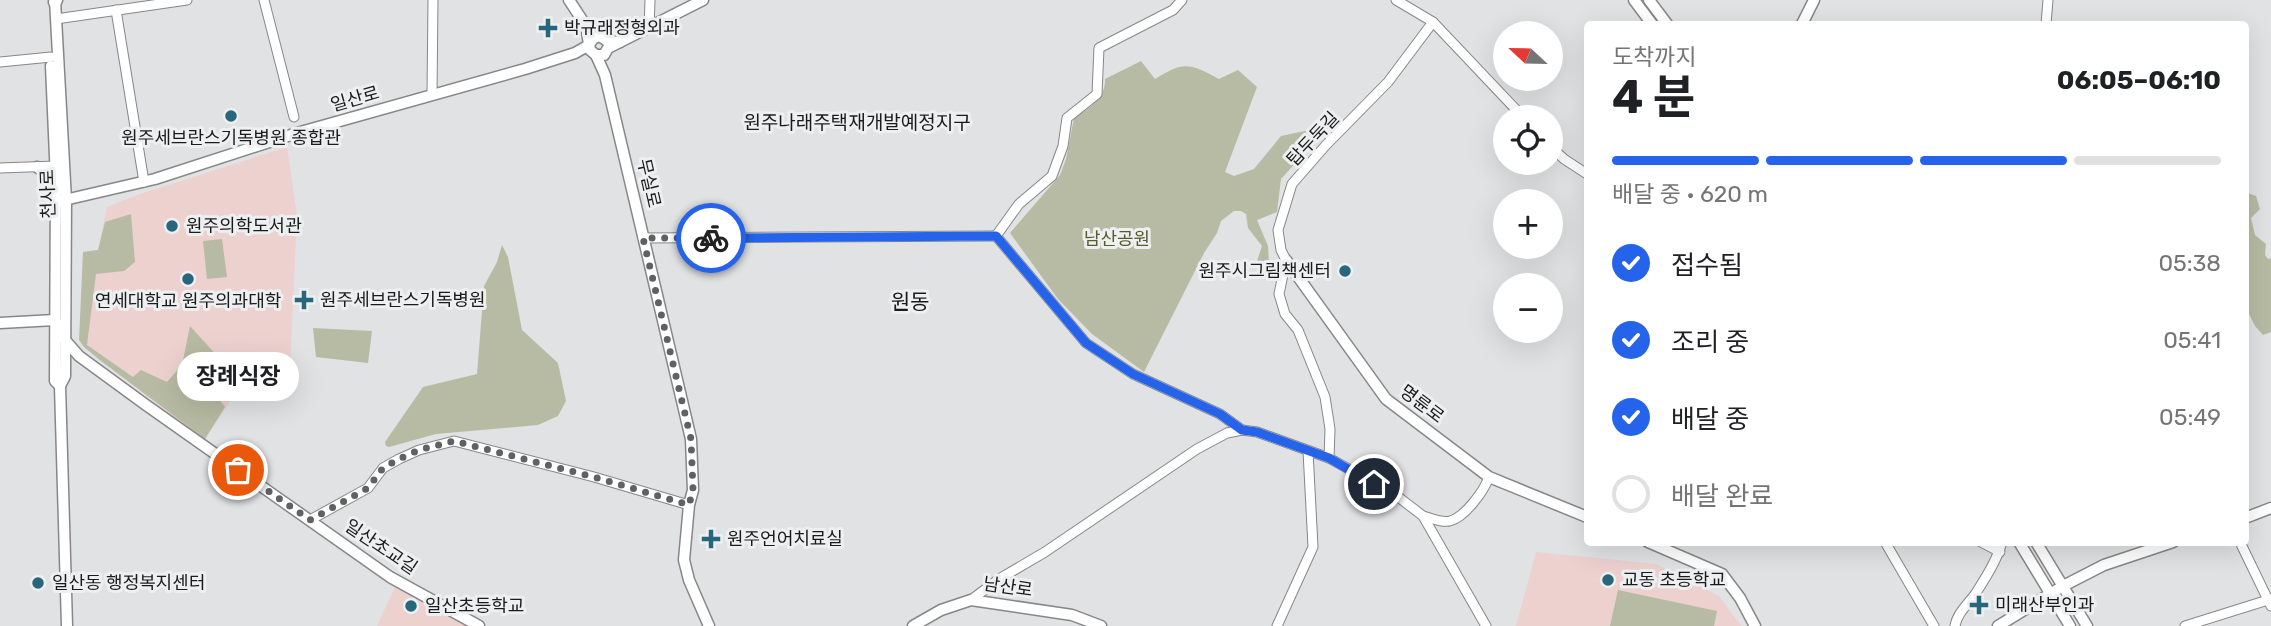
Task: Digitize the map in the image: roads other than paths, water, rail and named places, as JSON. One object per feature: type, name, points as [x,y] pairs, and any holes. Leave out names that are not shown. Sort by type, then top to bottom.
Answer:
[{"type":"street","points":[[56,19],[187,0]]},
{"type":"street","points":[[264,0],[294,117]]},
{"type":"street","points":[[432,95],[433,0]]},
{"type":"street","points":[[569,0],[586,26],[606,44],[605,75]]},
{"type":"street","points":[[649,29],[650,0]]},
{"type":"street","points":[[592,49],[594,38],[606,44],[623,43],[703,0]]},
{"type":"street","points":[[996,236],[1019,204],[1052,176],[1063,146],[1067,118],[1097,94],[1099,48],[1172,9],[1182,0]]},
{"type":"street","points":[[1396,0],[1433,22],[1512,105]]},
{"type":"street","points":[[1634,0],[1650,21]]},
{"type":"street","points":[[1649,0],[1665,21]]},
{"type":"street","points":[[1804,21],[1814,0]]},
{"type":"street","points":[[2046,21],[2048,0]]},
{"type":"street","name":"천사로","points":[[54,1],[67,298],[65,376],[60,386],[67,626]]},
{"type":"street","name":"천사로","points":[[54,1],[51,57],[56,189],[61,201],[55,381],[60,386]]},
{"type":"street","points":[[116,10],[144,182]]},
{"type":"street","name":"탑두둑길","points":[[1329,458],[1325,397],[1298,331],[1285,314],[1279,294],[1286,260],[1281,250],[1278,230],[1292,184],[1388,82],[1433,22]]},
{"type":"street","points":[[586,26],[592,49],[605,75]]},
{"type":"street","points":[[592,49],[604,55],[606,44]]},
{"type":"street","name":"일산로","points":[[61,201],[144,182],[297,133],[592,49]]},
{"type":"street","points":[[0,62],[51,57]]},
{"type":"street","name":"무실로","points":[[605,75],[691,439],[693,490],[684,560],[696,600],[709,626]]},
{"type":"street","points":[[1563,158],[1584,172]]},
{"type":"street","points":[[0,168],[56,166]]},
{"type":"street","points":[[37,167],[48,175],[56,189]]},
{"type":"street","points":[[643,238],[996,236]]},
{"type":"street","points":[[996,236],[1086,343],[1133,374],[1220,414],[1242,430]]},
{"type":"street","name":"명륜로","points":[[1286,260],[1386,399],[1489,477],[1584,516]]},
{"type":"street","points":[[67,298],[74,307],[73,340],[79,356]]},
{"type":"street","points":[[0,323],[55,320],[65,340]]},
{"type":"street","name":"일산초교길","points":[[65,340],[79,356],[390,577],[479,626]]},
{"type":"street","points":[[971,600],[1197,449],[1227,433],[1242,430],[1257,432],[1329,458],[1397,496],[1423,516],[1447,523],[1460,517],[1484,491],[1489,477]]},
{"type":"street","points":[[310,520],[368,488],[383,468],[399,459],[419,450],[454,441],[689,505]]},
{"type":"street","points":[[1277,626],[1313,547],[1308,450]]},
{"type":"street","points":[[2249,516],[2271,508]]},
{"type":"street","points":[[1423,516],[1486,626]]},
{"type":"street","points":[[1657,546],[1722,574],[1740,598],[1755,626]]},
{"type":"street","points":[[1887,546],[1934,626]]},
{"type":"street","points":[[2021,546],[2070,626]]},
{"type":"street","points":[[2038,546],[2087,626]]},
{"type":"street","points":[[1997,626],[2104,565],[2162,546]]},
{"type":"street","points":[[2185,626],[2217,622],[2270,602],[2242,546]]},
{"type":"street","points":[[1955,626],[1956,620],[1976,593],[2001,547]]},
{"type":"street","name":"남산로","points":[[913,626],[941,610],[971,600],[1072,615],[1101,626]]},
{"type":"place","name":"박규래정형외과","points":[[548,28]]},
{"type":"place","name":"원주세브란스기독병원 종합관","points":[[231,116]]},
{"type":"place","name":"원주의학도서관","points":[[172,226]]},
{"type":"place","name":"원주시그림책센터","points":[[1345,271]]},
{"type":"place","name":"연세대학교 원주의과대학","points":[[188,279]]},
{"type":"place","name":"원주세브란스기독병원","points":[[304,300]]},
{"type":"place","name":"장례식장","points":[[238,470]]},
{"type":"place","name":"원주언어치료실","points":[[711,539]]},
{"type":"place","name":"교동 초등학교","points":[[1608,580]]},
{"type":"place","name":"일산동 행정복지센터","points":[[38,583]]},
{"type":"place","name":"미래산부인과","points":[[1979,605]]},
{"type":"place","name":"일산초등학교","points":[[411,606]]},
{"type":"district","name":"원주나래주택재개발예정지구","points":[[857,122]]},
{"type":"district","name":"원동","points":[[910,302]]},
{"type":"park label","name":"남산공원","points":[[1117,239]]}]
